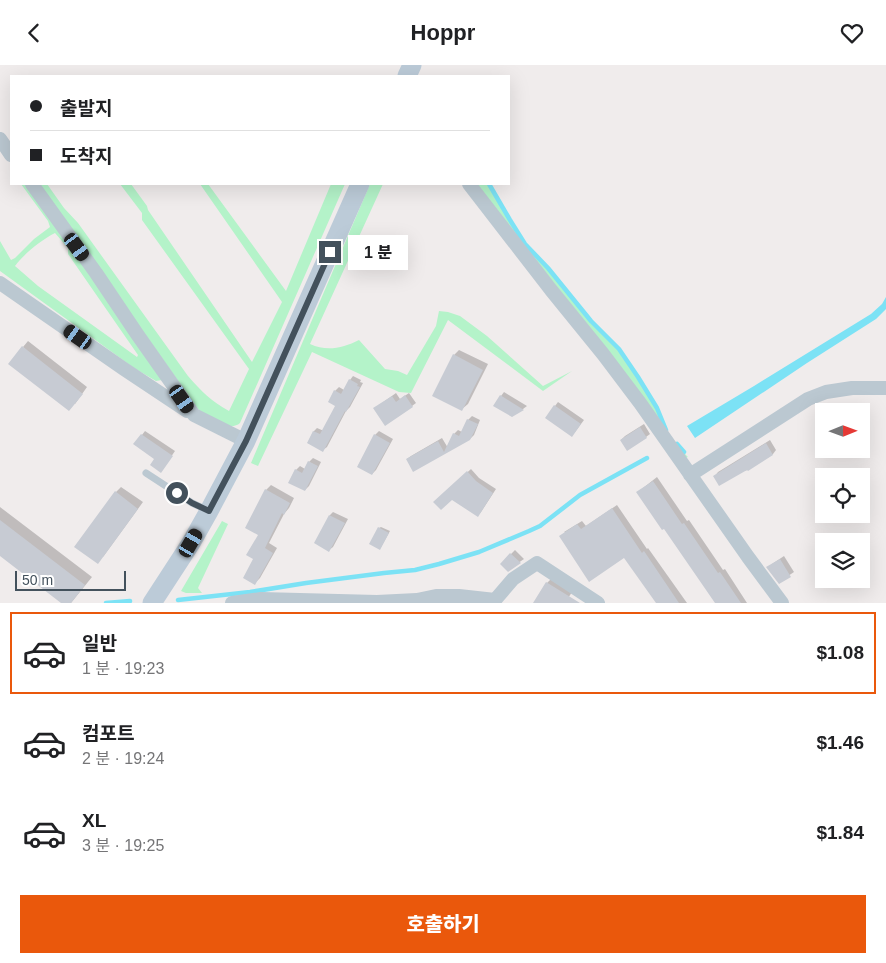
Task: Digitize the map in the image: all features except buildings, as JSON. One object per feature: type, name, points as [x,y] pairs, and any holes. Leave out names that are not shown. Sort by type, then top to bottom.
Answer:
[{"type":"main road","points":[[152,603],[191,543],[246,441],[360,185]]},
{"type":"street","points":[[0,139],[10,154]]},
{"type":"street","points":[[33,185],[194,415]]},
{"type":"street","points":[[470,185],[551,291],[604,354],[640,403],[776,601]]},
{"type":"street","points":[[0,283],[194,415],[246,441]]},
{"type":"street","points":[[690,475],[808,399],[826,392],[852,388],[886,388]]},
{"type":"street","points":[[232,603],[261,599],[377,602],[419,601],[436,596],[459,596],[495,600],[513,579],[537,563],[598,603]]},
{"type":"lane","points":[[146,473],[192,503],[209,511]]},
{"type":"green space","points":[[22,185],[29,185],[162,380],[156,381],[134,368],[0,271],[0,241],[11,260],[50,227],[48,221]],"holes":[[[55,233],[68,248],[68,254],[138,355],[137,357],[38,286],[15,266],[33,248]]]},
{"type":"green space","points":[[39,185],[48,185],[64,208],[78,223],[188,376],[207,396],[229,411],[249,369],[142,220],[142,213],[121,185],[132,185],[252,362],[282,302],[201,185],[209,185],[286,291],[331,185],[345,185],[240,423],[231,426],[226,425],[201,413]]},
{"type":"green space","points":[[370,185],[383,185],[310,344],[323,348],[335,348],[359,340],[385,369],[407,375],[436,326],[439,311],[460,316],[487,336],[543,386],[572,371],[543,391],[448,320],[411,393],[399,392],[312,352],[258,466],[251,463]]},
{"type":"green space","points":[[471,185],[489,185],[524,244],[590,322],[618,350],[656,409],[665,431],[688,457],[685,458]]},
{"type":"green space","points":[[222,521],[228,524],[198,588],[202,593],[186,593],[181,591]]},
{"type":"water","points":[[886,297],[886,309],[876,319],[695,438],[687,426],[871,314],[882,304]]},
{"type":"waterway","points":[[490,185],[525,244],[548,268],[591,321],[619,349],[657,408],[666,430]]},
{"type":"waterway","points":[[677,444],[684,452]]},
{"type":"waterway","points":[[178,600],[415,570],[479,552],[540,526],[580,495],[647,458]]},
{"type":"waterway","points":[[106,603],[130,601]]},
{"type":"route","points":[[177,493],[209,511],[246,441],[330,252]]}]
